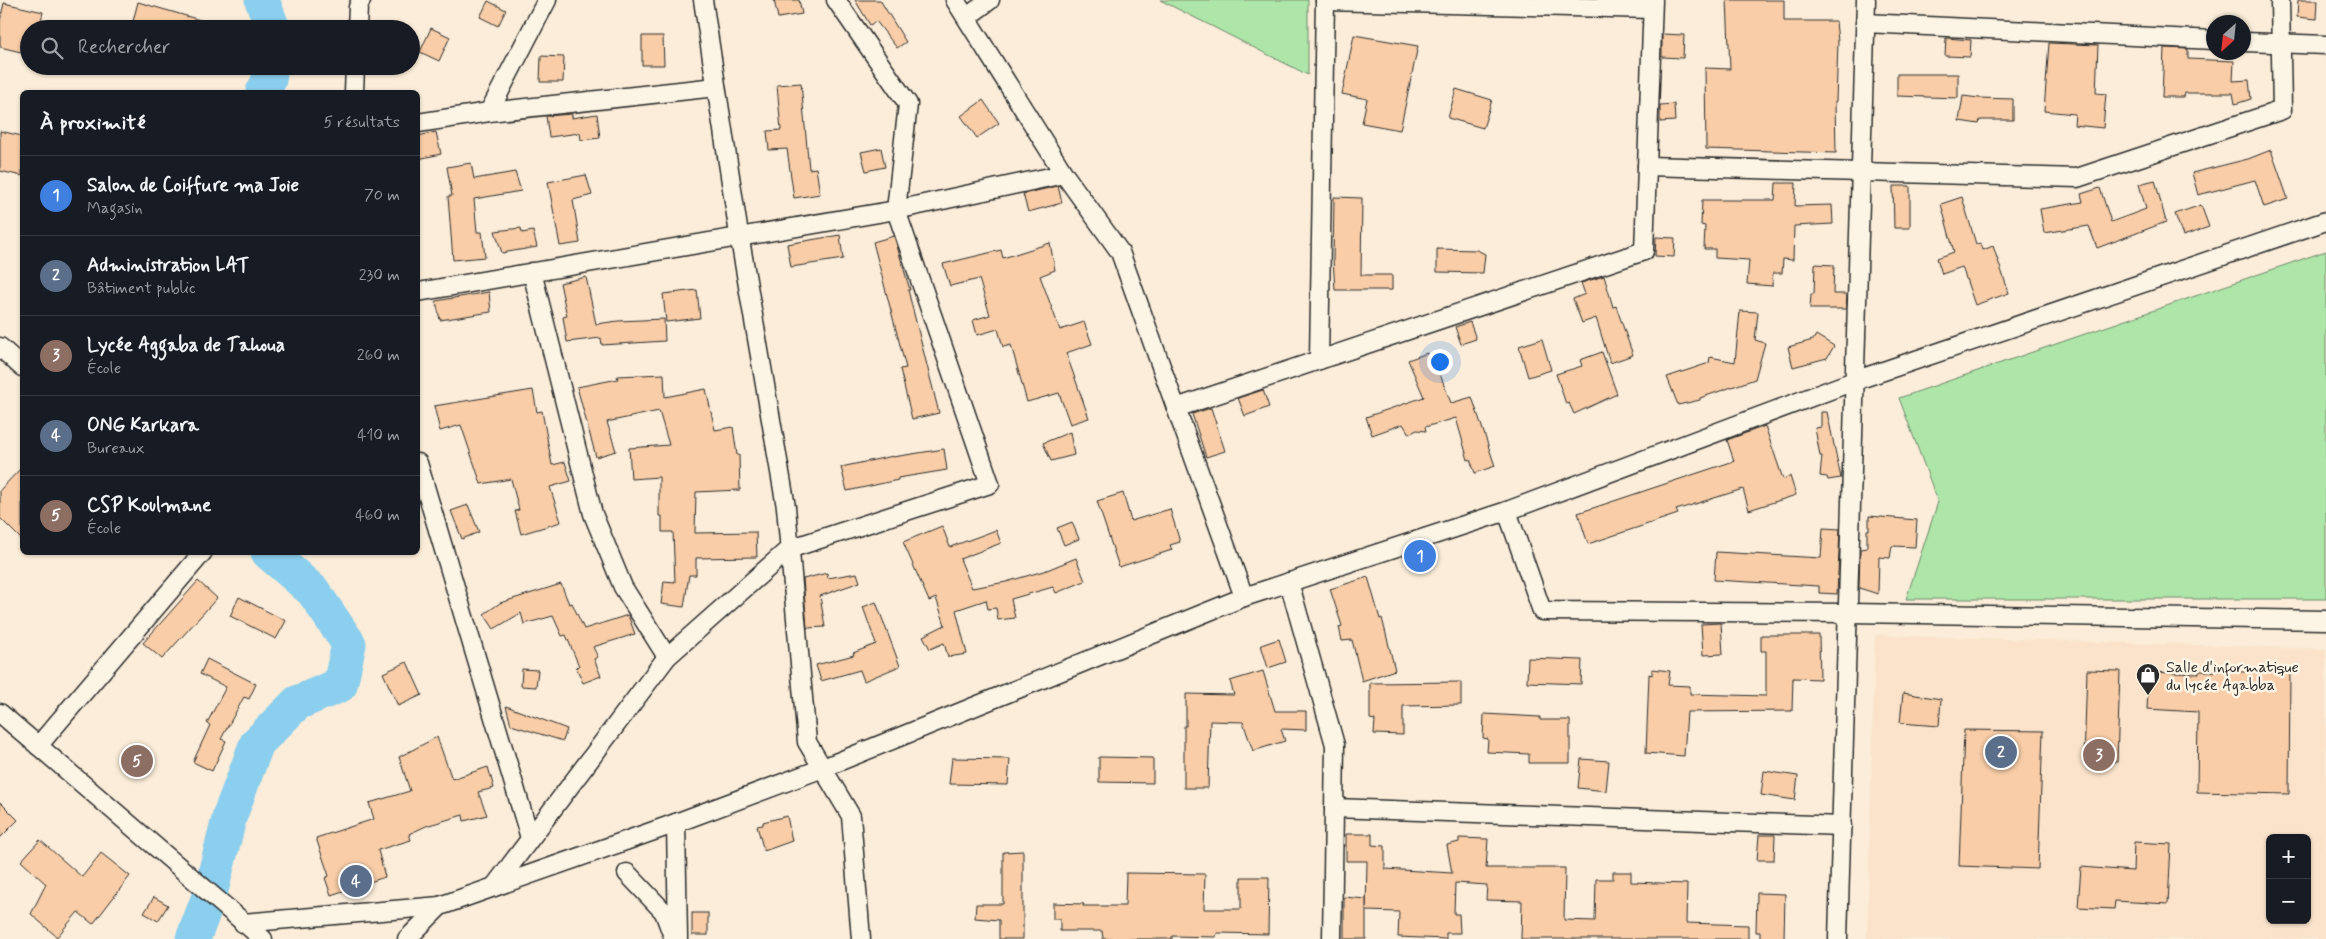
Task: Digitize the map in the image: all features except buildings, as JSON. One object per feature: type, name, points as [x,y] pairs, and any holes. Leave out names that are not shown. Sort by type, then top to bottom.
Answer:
[{"type":"street","points":[[489,112],[546,0]]},
{"type":"street","points":[[703,0],[740,237],[786,507],[807,742],[850,816],[861,939]]},
{"type":"street","points":[[494,887],[666,657],[789,549],[990,484],[896,210],[908,104],[836,0]]},
{"type":"street","points":[[955,0],[1064,174],[1120,252],[1244,597]]},
{"type":"street","points":[[967,17],[990,0]]},
{"type":"street","points":[[1176,408],[1644,251],[1653,4],[1325,0],[1319,360]]},
{"type":"street","points":[[1838,939],[1866,0]]},
{"type":"street","points":[[1647,166],[2077,178],[2282,110],[2280,0]]},
{"type":"street","points":[[356,2],[357,20]]},
{"type":"street","points":[[1865,23],[2206,40]]},
{"type":"street","points":[[2251,42],[2326,45]]},
{"type":"street","points":[[354,90],[355,75]]},
{"type":"street","points":[[420,123],[489,112],[716,88]]},
{"type":"street","points":[[420,292],[896,210],[1064,174]]},
{"type":"street","points":[[244,923],[440,906],[676,823],[823,768],[1244,597],[1507,511],[1854,381],[2326,221]]},
{"type":"street","points":[[532,272],[593,514],[623,587],[666,657]]},
{"type":"street","points":[[0,347],[20,366]]},
{"type":"street","points":[[420,470],[530,838]]},
{"type":"street","points":[[1507,511],[1542,611],[1848,613],[2326,620]]},
{"type":"street","points":[[38,746],[200,555]]},
{"type":"street","points":[[1289,582],[1335,745],[1332,939]]},
{"type":"street","points":[[0,713],[263,939]]},
{"type":"street","points":[[1334,808],[1842,826]]},
{"type":"street","points":[[676,823],[678,939]]},
{"type":"street","points":[[627,873],[664,912],[674,939]]},
{"type":"street","points":[[407,939],[440,906]]},
{"type":"shaded area","points":[[1875,635],[2326,649],[2326,939],[1867,939]]},
{"type":"green space","points":[[1160,0],[1308,0],[1308,75]]},
{"type":"green space","points":[[2326,251],[2326,599],[1906,599],[1938,502],[1899,398]]},
{"type":"waterway","points":[[262,0],[270,20]]},
{"type":"waterway","points":[[264,90],[270,75]]},
{"type":"waterway","points":[[193,939],[210,894],[230,815],[257,743],[297,703],[340,685],[349,644],[313,591],[271,555]]},
{"type":"place","name":"Salon de Coiffure ma Joie","points":[[1420,556]]},
{"type":"place","name":"Salle d'informatique du lycée Agabba","points":[[2148,696]]},
{"type":"place","name":"Administration LAT","points":[[2001,752]]},
{"type":"place","name":"Lycée Aggaba de Tahoua","points":[[2099,755]]},
{"type":"place","name":"CSP Koulmane","points":[[137,761]]},
{"type":"place","name":"ONG Karkara","points":[[356,881]]}]
